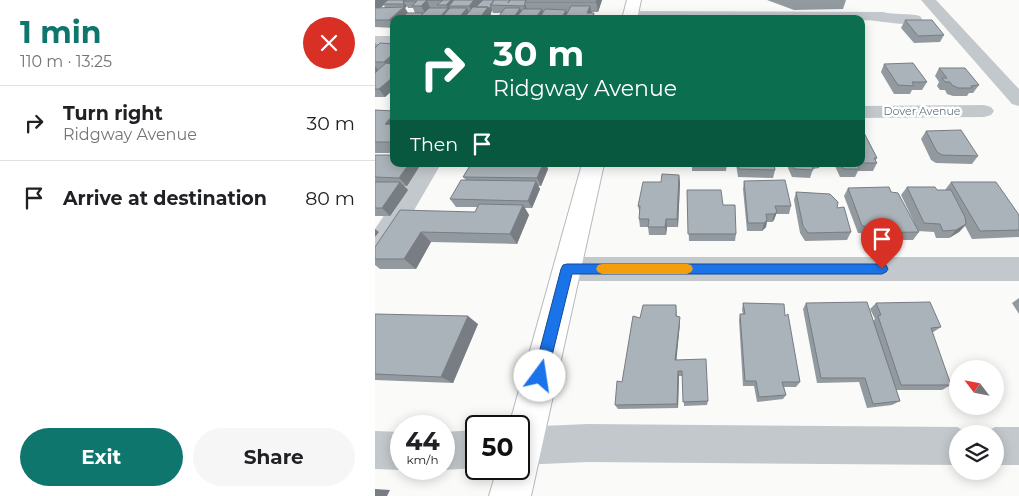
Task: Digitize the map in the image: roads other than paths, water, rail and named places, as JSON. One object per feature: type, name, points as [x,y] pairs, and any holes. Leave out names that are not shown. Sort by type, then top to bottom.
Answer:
[{"type":"main road","points":[[630,15],[634,0]]},
{"type":"main road","points":[[530,415],[592,167]]},
{"type":"main road","points":[[510,496],[514,480]]},
{"type":"street","points":[[928,0],[1019,100]]},
{"type":"street","points":[[865,16],[915,19]]},
{"type":"street","points":[[375,41],[390,41]]},
{"type":"street","name":"Dover Avenue","points":[[865,112],[983,111]]},
{"type":"street","points":[[375,252],[382,228],[429,167]]},
{"type":"street","points":[[567,269],[1019,269]]},
{"type":"street","points":[[530,454],[597,444],[949,446]]},
{"type":"street","points":[[1004,446],[1019,446]]},
{"type":"street","points":[[375,450],[390,450]]}]
